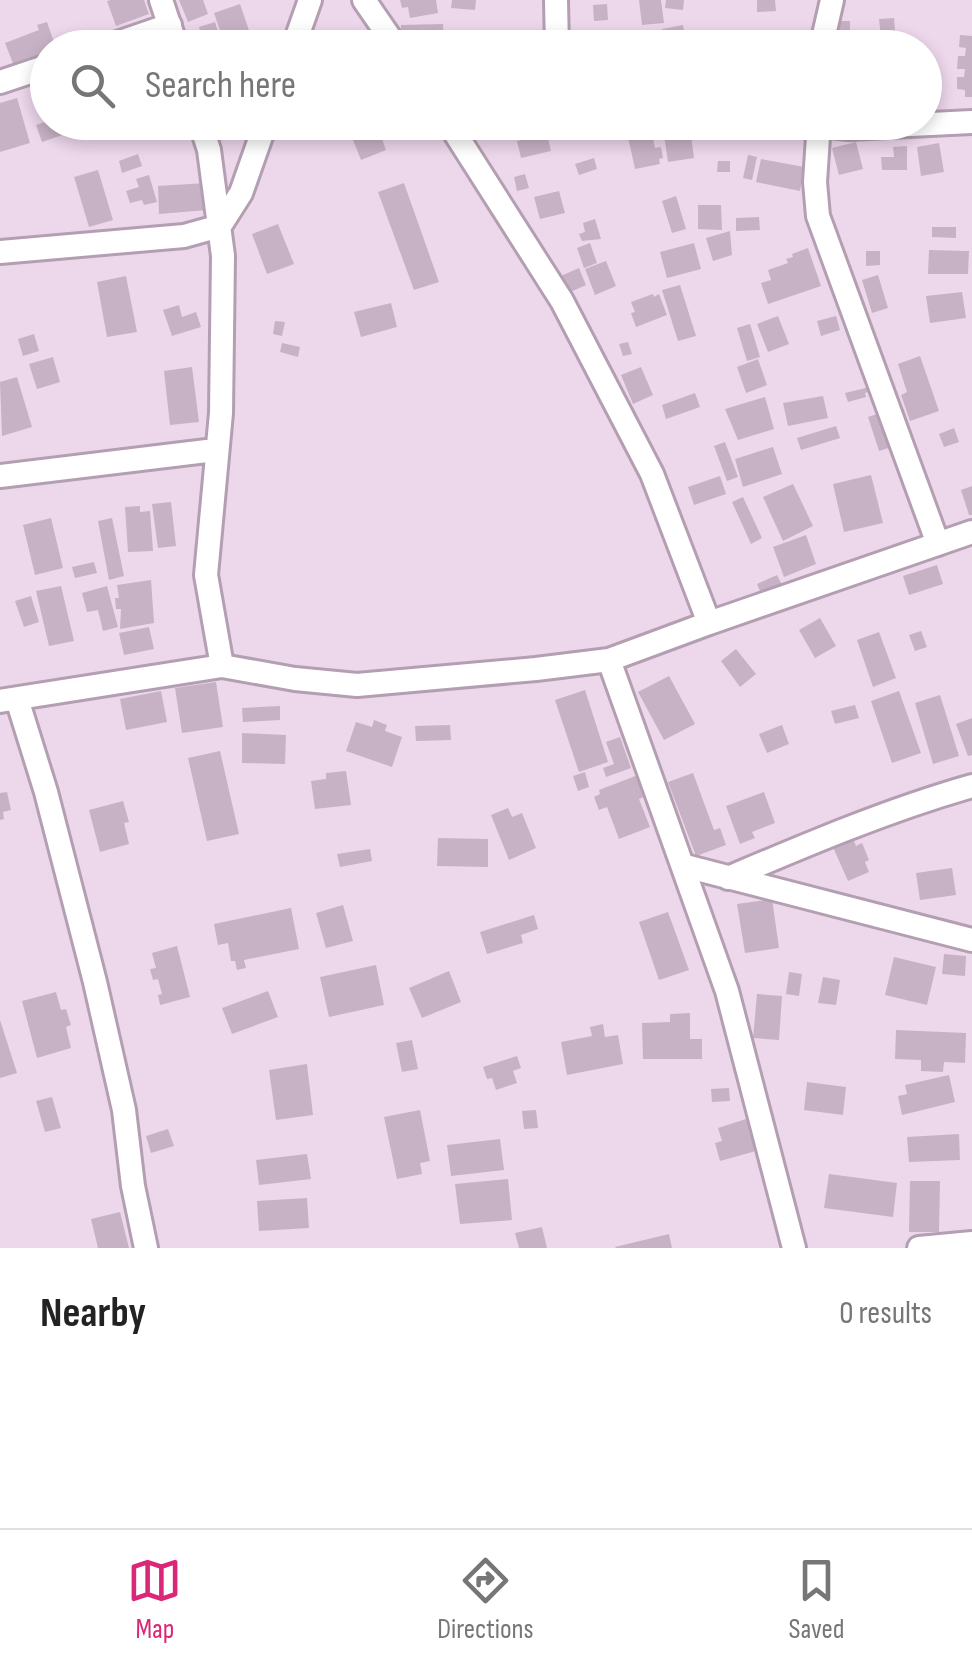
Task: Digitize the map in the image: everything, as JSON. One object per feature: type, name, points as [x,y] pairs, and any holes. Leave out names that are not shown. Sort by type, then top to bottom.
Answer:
[{"type":"street","points":[[162,0],[172,30]]},
{"type":"street","points":[[299,30],[310,0]]},
{"type":"street","points":[[364,0],[384,30]]},
{"type":"street","points":[[556,0],[556,30]]},
{"type":"street","points":[[825,30],[832,0]]},
{"type":"street","points":[[0,82],[30,72]]},
{"type":"street","points":[[942,123],[972,122]]},
{"type":"street","points":[[206,140],[223,256],[220,413],[206,575],[222,666]]},
{"type":"street","points":[[1,248],[184,236],[220,226],[241,193],[260,140]]},
{"type":"street","points":[[459,140],[570,318],[652,474],[709,624]]},
{"type":"street","points":[[818,140],[818,216],[938,544]]},
{"type":"street","points":[[0,476],[216,450]]},
{"type":"street","points":[[146,1248],[133,1186],[124,1110],[94,982],[46,792],[8,700],[222,666],[357,685],[609,660],[972,532]]},
{"type":"street","points":[[609,660],[727,990],[794,1248]]},
{"type":"street","points":[[728,878],[851,826],[972,786]]},
{"type":"street","points":[[685,866],[972,940]]},
{"type":"street","points":[[919,1248],[972,1243]]},
{"type":"building","points":[[144,0],[149,14],[116,26],[107,1]]},
{"type":"building","points":[[179,0],[203,0],[208,14],[188,22]]},
{"type":"building","points":[[400,0],[436,0],[438,13],[410,18],[408,7],[402,8]]},
{"type":"building","points":[[452,0],[476,0],[475,10],[451,8]]},
{"type":"building","points":[[639,0],[661,0],[664,23],[642,25]]},
{"type":"building","points":[[666,0],[684,0],[683,10],[665,8]]},
{"type":"building","points":[[757,0],[775,0],[776,11],[757,12]]},
{"type":"building","points":[[240,4],[249,30],[220,30],[214,13]]},
{"type":"building","points":[[607,4],[608,20],[594,21],[593,5]]},
{"type":"building","points":[[894,18],[895,30],[880,30],[879,19]]},
{"type":"building","points":[[835,21],[850,21],[850,30],[835,30]]},
{"type":"building","points":[[47,22],[50,30],[39,30],[37,25]]},
{"type":"building","points":[[215,22],[217,30],[200,30],[199,27]]},
{"type":"building","points":[[443,24],[443,30],[401,30],[401,25]]},
{"type":"building","points":[[683,25],[684,30],[662,30]]},
{"type":"building","points":[[30,33],[30,60],[14,66],[5,43]]},
{"type":"building","points":[[960,35],[972,36],[972,97],[965,97],[965,90],[957,89],[957,77],[964,77],[965,69],[957,69],[958,56],[965,56],[966,48],[959,47]]},
{"type":"building","points":[[17,98],[30,143],[0,152],[0,103]]},
{"type":"building","points":[[353,140],[382,140],[386,150],[361,160]]},
{"type":"building","points":[[548,140],[551,151],[521,158],[517,141]]},
{"type":"building","points":[[629,140],[653,140],[655,148],[661,147],[660,164],[635,169]]},
{"type":"building","points":[[665,140],[692,140],[694,158],[668,162]]},
{"type":"building","points":[[856,142],[863,169],[839,175],[832,148]]},
{"type":"building","points":[[939,143],[944,172],[921,176],[917,147]]},
{"type":"building","points":[[907,146],[907,170],[882,170],[881,157],[894,157],[893,147]]},
{"type":"building","points":[[138,154],[142,166],[122,173],[119,161]]},
{"type":"building","points":[[748,155],[757,157],[752,180],[743,178]]},
{"type":"building","points":[[594,158],[597,169],[579,175],[575,164]]},
{"type":"building","points":[[761,159],[804,167],[800,191],[756,182]]},
{"type":"building","points":[[718,161],[730,161],[730,172],[717,172]]},
{"type":"building","points":[[98,170],[113,220],[89,227],[74,177]]},
{"type":"building","points":[[525,174],[529,188],[517,191],[514,177]]},
{"type":"building","points":[[149,175],[157,202],[130,203],[126,191],[139,187],[136,179]]},
{"type":"building","points":[[206,183],[208,210],[159,214],[158,186]]},
{"type":"building","points":[[404,183],[439,282],[414,290],[378,192]]},
{"type":"building","points":[[559,191],[565,213],[540,219],[534,197]]},
{"type":"building","points":[[676,196],[686,229],[672,233],[662,201]]},
{"type":"building","points":[[698,205],[721,205],[722,230],[698,229]]},
{"type":"building","points":[[759,217],[760,230],[736,231],[736,218]]},
{"type":"building","points":[[595,219],[601,239],[582,241],[579,234],[585,232],[583,223]]},
{"type":"building","points":[[278,224],[294,264],[267,274],[252,234]]},
{"type":"building","points":[[932,227],[956,227],[956,238],[932,237]]},
{"type":"building","points":[[730,231],[732,255],[713,261],[706,238]]},
{"type":"building","points":[[590,243],[597,263],[584,268],[577,248]]},
{"type":"building","points":[[694,243],[701,269],[667,278],[660,252]]},
{"type":"building","points":[[808,248],[821,286],[768,304],[761,283],[771,280],[768,270],[788,263],[786,259],[792,254]]},
{"type":"building","points":[[929,250],[969,251],[968,274],[928,274]]},
{"type":"building","points":[[866,251],[880,251],[880,265],[866,266]]},
{"type":"building","points":[[606,261],[616,286],[595,295],[585,269]]},
{"type":"building","points":[[579,268],[586,285],[559,297],[552,280]]},
{"type":"building","points":[[878,275],[888,308],[872,313],[862,280]]},
{"type":"building","points":[[126,276],[137,332],[107,337],[97,282]]},
{"type":"building","points":[[680,285],[696,336],[678,341],[662,290]]},
{"type":"building","points":[[962,292],[966,318],[930,323],[926,296]]},
{"type":"building","points":[[659,294],[667,315],[636,327],[631,302]]},
{"type":"building","points":[[391,303],[397,327],[361,337],[354,312]]},
{"type":"building","points":[[179,305],[182,317],[196,312],[201,327],[172,336],[163,310]]},
{"type":"building","points":[[778,316],[789,344],[768,352],[757,324]]},
{"type":"building","points":[[836,316],[840,330],[821,336],[817,321]]},
{"type":"building","points":[[275,321],[285,322],[282,336],[273,334]]},
{"type":"building","points":[[750,324],[760,357],[747,361],[737,328]]},
{"type":"building","points":[[34,334],[39,351],[23,356],[18,339]]},
{"type":"building","points":[[628,342],[632,354],[623,356],[619,344]]},
{"type":"building","points":[[282,343],[300,347],[298,357],[280,352]]},
{"type":"building","points":[[920,356],[939,411],[910,421],[901,395],[907,392],[898,364]]},
{"type":"building","points":[[53,357],[60,382],[37,389],[29,364]]},
{"type":"building","points":[[758,359],[767,385],[746,393],[737,367]]},
{"type":"building","points":[[192,367],[199,422],[170,425],[164,371]]},
{"type":"building","points":[[641,367],[653,395],[633,404],[621,375]]},
{"type":"building","points":[[17,377],[32,427],[2,436],[0,382]]},
{"type":"building","points":[[870,387],[866,397],[848,402],[845,393]]},
{"type":"building","points":[[695,393],[700,407],[666,419],[662,405]]},
{"type":"building","points":[[823,396],[828,418],[788,426],[783,403]]},
{"type":"building","points":[[765,397],[774,429],[738,440],[725,409]]},
{"type":"building","points":[[886,411],[898,445],[879,451],[868,417]]},
{"type":"building","points":[[836,426],[840,438],[801,450],[797,438]]},
{"type":"building","points":[[954,428],[959,442],[944,447],[939,434]]},
{"type":"building","points":[[725,442],[738,477],[727,481],[714,446]]},
{"type":"building","points":[[773,447],[782,474],[743,487],[735,459]]},
{"type":"building","points":[[871,475],[883,523],[844,532],[833,484]]},
{"type":"building","points":[[720,476],[726,494],[694,505],[688,487]]},
{"type":"building","points":[[793,484],[813,526],[783,541],[763,497]]},
{"type":"building","points":[[972,486],[972,515],[969,515],[961,490]]},
{"type":"building","points":[[743,497],[762,538],[751,544],[732,502]]},
{"type":"building","points":[[171,502],[176,546],[158,548],[152,504]]},
{"type":"building","points":[[140,506],[140,512],[150,511],[153,551],[128,552],[125,507]]},
{"type":"building","points":[[51,518],[63,568],[35,575],[23,525]]},
{"type":"building","points":[[112,518],[124,576],[109,580],[98,521]]},
{"type":"building","points":[[806,535],[816,564],[784,577],[773,547]]},
{"type":"building","points":[[94,562],[97,573],[75,578],[72,567]]},
{"type":"building","points":[[937,565],[943,584],[909,595],[903,576]]},
{"type":"building","points":[[777,575],[783,587],[762,596],[757,584]]},
{"type":"building","points":[[151,580],[154,623],[120,629],[117,585]]},
{"type":"building","points":[[61,586],[74,641],[49,646],[36,591]]},
{"type":"building","points":[[107,586],[118,627],[103,631],[98,610],[87,612],[82,593]]},
{"type":"building","points":[[31,596],[39,622],[24,627],[15,601]]},
{"type":"building","points":[[820,618],[836,646],[815,658],[799,630]]},
{"type":"building","points":[[149,627],[154,649],[124,655],[119,633]]},
{"type":"building","points":[[921,631],[927,647],[915,651],[909,635]]},
{"type":"building","points":[[879,632],[896,678],[873,687],[857,640]]},
{"type":"building","points":[[736,649],[756,674],[740,687],[721,661]]},
{"type":"building","points":[[669,676],[695,724],[664,740],[638,692]]},
{"type":"building","points":[[216,682],[223,727],[182,733],[175,688]]},
{"type":"building","points":[[585,690],[608,762],[579,772],[555,700]]},
{"type":"building","points":[[161,691],[167,722],[126,730],[120,699]]},
{"type":"building","points":[[899,691],[921,753],[892,763],[871,701]]},
{"type":"building","points":[[940,695],[959,756],[933,764],[915,703]]},
{"type":"building","points":[[855,705],[859,718],[835,724],[831,711]]},
{"type":"building","points":[[280,706],[280,720],[243,722],[242,708]]},
{"type":"building","points":[[972,718],[972,755],[968,756],[956,724]]},
{"type":"building","points":[[374,720],[387,725],[385,731],[402,737],[392,767],[346,751],[356,722],[372,727]]},
{"type":"building","points":[[450,725],[451,740],[416,741],[415,726]]},
{"type":"building","points":[[782,725],[789,744],[767,753],[759,734]]},
{"type":"building","points":[[242,733],[286,735],[285,764],[242,763]]},
{"type":"building","points":[[620,737],[631,768],[606,777],[603,768],[614,764],[606,742]]},
{"type":"building","points":[[220,751],[239,834],[207,841],[188,758]]},
{"type":"building","points":[[346,771],[351,805],[315,809],[311,781],[326,779],[326,773]]},
{"type":"building","points":[[585,772],[589,787],[578,791],[573,776]]},
{"type":"building","points":[[693,773],[714,830],[720,828],[726,845],[696,856],[668,782]]},
{"type":"building","points":[[638,775],[646,796],[639,799],[650,827],[619,839],[607,807],[599,810],[594,797],[600,794],[599,790]]},
{"type":"building","points":[[7,792],[11,810],[3,812],[4,819],[0,820],[0,793]]},
{"type":"building","points":[[764,792],[775,823],[752,832],[755,838],[740,844],[726,806]]},
{"type":"building","points":[[123,801],[129,822],[124,823],[129,844],[100,852],[89,810]]},
{"type":"building","points":[[508,808],[512,817],[522,813],[536,848],[509,860],[491,815]]},
{"type":"building","points":[[852,836],[856,846],[862,843],[869,872],[848,881],[832,845]]},
{"type":"building","points":[[438,838],[488,839],[488,867],[437,866]]},
{"type":"building","points":[[370,849],[372,861],[340,867],[337,854]]},
{"type":"building","points":[[952,868],[956,895],[920,900],[916,873]]},
{"type":"building","points":[[772,899],[779,948],[745,953],[737,904]]},
{"type":"building","points":[[343,905],[353,941],[326,948],[316,913]]},
{"type":"building","points":[[291,908],[299,949],[244,960],[246,968],[237,970],[228,943],[218,945],[214,924]]},
{"type":"building","points":[[668,912],[689,970],[659,980],[639,922]]},
{"type":"building","points":[[534,915],[538,929],[521,935],[523,943],[487,954],[480,932]]},
{"type":"building","points":[[177,946],[190,997],[160,1005],[158,979],[153,980],[150,969],[156,968],[152,953]]},
{"type":"building","points":[[944,954],[966,956],[965,976],[942,974]]},
{"type":"building","points":[[894,957],[936,967],[927,1005],[885,995]]},
{"type":"building","points":[[376,965],[384,1005],[329,1017],[320,977]]},
{"type":"building","points":[[449,971],[461,1002],[422,1018],[409,988]]},
{"type":"building","points":[[789,972],[802,974],[799,996],[786,994]]},
{"type":"building","points":[[823,977],[840,980],[836,1005],[818,1003]]},
{"type":"building","points":[[268,991],[278,1017],[232,1034],[222,1008]]},
{"type":"building","points":[[56,992],[71,1025],[66,1027],[71,1048],[37,1058],[22,1001]]},
{"type":"building","points":[[757,994],[782,996],[779,1040],[753,1038]]},
{"type":"building","points":[[690,1013],[690,1039],[702,1039],[702,1059],[643,1059],[642,1023],[670,1022],[670,1014]]},
{"type":"building","points":[[0,1020],[17,1073],[0,1078]]},
{"type":"building","points":[[603,1024],[605,1037],[618,1035],[623,1064],[567,1075],[561,1042],[592,1036],[590,1027]]},
{"type":"building","points":[[896,1030],[966,1033],[965,1063],[944,1062],[943,1072],[921,1071],[921,1060],[895,1059]]},
{"type":"building","points":[[412,1040],[418,1069],[402,1072],[396,1043]]},
{"type":"building","points":[[517,1056],[521,1068],[513,1071],[517,1083],[496,1090],[483,1067]]},
{"type":"building","points":[[307,1064],[313,1115],[276,1120],[269,1070]]},
{"type":"building","points":[[949,1075],[955,1102],[902,1115],[898,1096],[907,1094],[905,1085]]},
{"type":"building","points":[[807,1082],[846,1087],[843,1115],[804,1110]]},
{"type":"building","points":[[729,1088],[730,1101],[712,1102],[711,1089]]},
{"type":"building","points":[[52,1097],[61,1128],[45,1132],[36,1101]]},
{"type":"building","points":[[420,1110],[430,1161],[420,1163],[422,1174],[397,1179],[384,1117]]},
{"type":"building","points":[[536,1110],[538,1128],[524,1129],[522,1111]]},
{"type":"building","points":[[746,1119],[756,1151],[720,1161],[715,1143],[722,1141],[718,1128]]},
{"type":"building","points":[[168,1129],[174,1146],[151,1153],[146,1136]]},
{"type":"building","points":[[959,1134],[960,1160],[909,1162],[907,1137]]},
{"type":"building","points":[[500,1139],[504,1170],[451,1176],[447,1145]]},
{"type":"building","points":[[307,1154],[311,1179],[259,1185],[256,1160]]},
{"type":"building","points":[[829,1174],[897,1183],[893,1217],[824,1208]]},
{"type":"building","points":[[508,1179],[512,1220],[460,1224],[455,1184]]},
{"type":"building","points":[[910,1181],[940,1181],[939,1232],[909,1232]]},
{"type":"building","points":[[307,1198],[309,1228],[259,1231],[257,1201]]},
{"type":"building","points":[[120,1212],[129,1248],[98,1248],[91,1219]]},
{"type":"building","points":[[542,1227],[547,1248],[519,1248],[515,1233]]},
{"type":"building","points":[[669,1234],[672,1248],[615,1247]]}]
